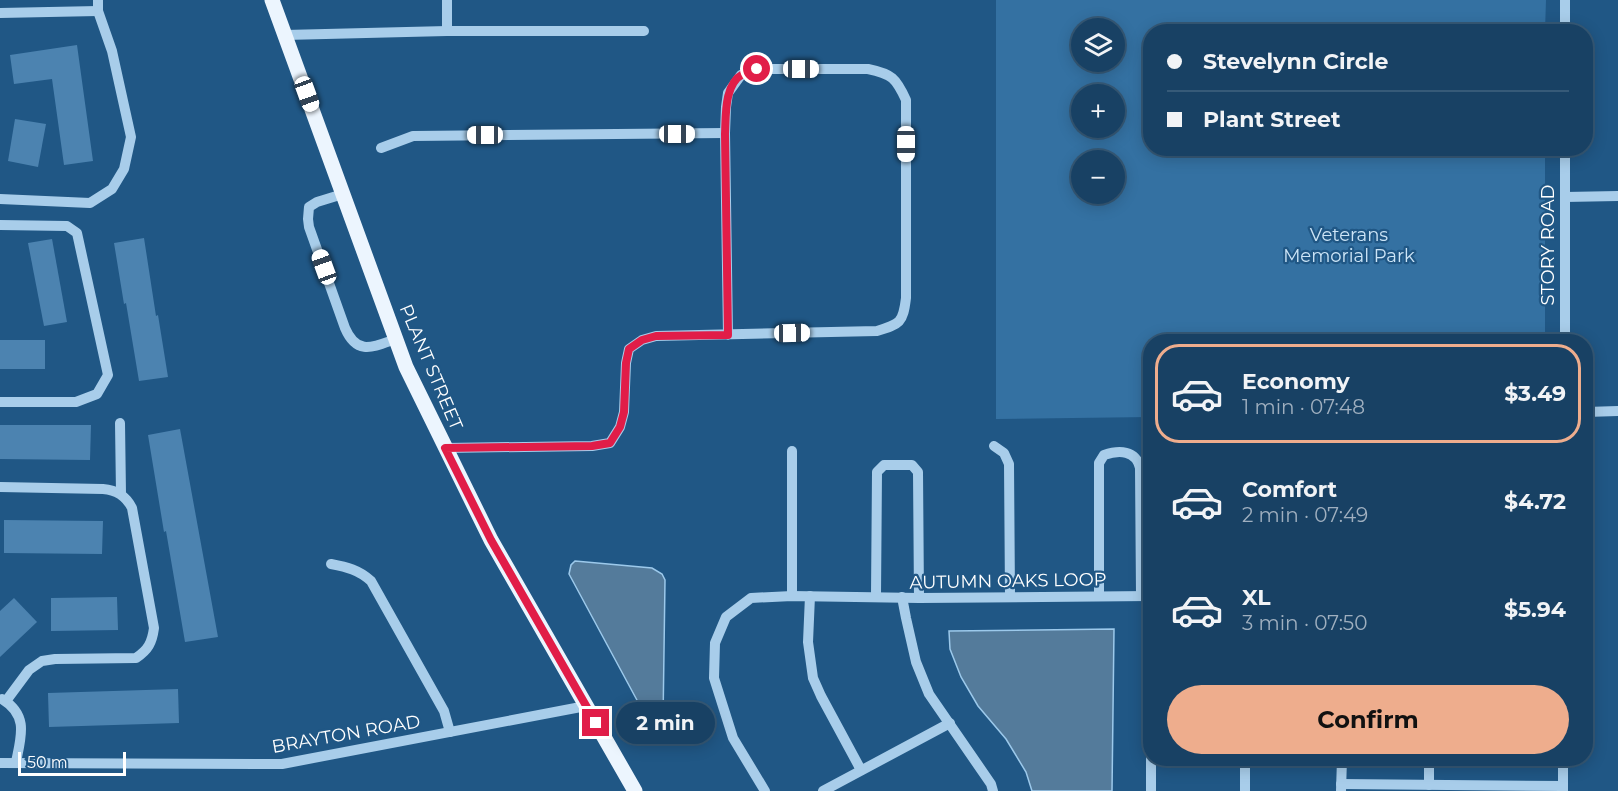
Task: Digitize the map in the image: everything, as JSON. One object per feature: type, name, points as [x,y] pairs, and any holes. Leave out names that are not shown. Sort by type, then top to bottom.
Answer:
[{"type":"main road","name":"PLANT STREET","points":[[272,0],[406,367],[491,540],[635,791]]},
{"type":"street","points":[[447,0],[447,31]]},
{"type":"street","points":[[1565,0],[1565,24]]},
{"type":"street","points":[[0,13],[98,5],[112,51],[131,137],[124,169],[112,189],[90,203],[0,199]]},
{"type":"street","points":[[285,35],[447,31],[644,31]]},
{"type":"street","points":[[445,448],[592,446],[610,443],[620,427],[624,412],[626,363],[629,349],[642,340],[656,336],[728,335],[877,331],[895,326],[904,315],[906,298],[906,100],[898,84],[886,73],[868,69],[757,69],[741,75],[728,93],[725,134],[728,335]]},
{"type":"street","points":[[381,148],[413,136],[725,134]]},
{"type":"street","name":"STORY ROAD","points":[[1565,156],[1565,334]]},
{"type":"street","points":[[343,194],[317,202],[309,207],[308,219],[345,328],[355,344],[363,347],[396,339]]},
{"type":"street","points":[[1565,197],[1618,196]]},
{"type":"street","points":[[0,225],[67,225],[77,233],[108,375],[97,394],[76,402],[0,402]]},
{"type":"street","points":[[1593,412],[1618,411]]},
{"type":"street","points":[[120,423],[121,494]]},
{"type":"street","points":[[994,446],[1004,453],[1009,464],[1010,596]]},
{"type":"street","points":[[792,451],[792,596]]},
{"type":"street","points":[[1099,596],[1099,463],[1104,455],[1119,453],[1133,455],[1138,461],[1143,532]]},
{"type":"street","points":[[876,596],[877,472],[884,465],[912,465],[918,472],[919,597]]},
{"type":"street","points":[[0,487],[112,489],[129,501],[154,628],[152,640],[146,651],[136,658],[55,659],[42,661],[30,670],[3,699],[20,716],[21,733],[16,762]]},
{"type":"street","points":[[331,564],[362,572],[371,581],[444,711],[450,732]]},
{"type":"street","points":[[810,596],[808,642],[813,678],[820,696],[861,770]]},
{"type":"street","name":"AUTUMN OAKS LOOP","points":[[993,791],[991,784],[929,694],[916,662],[902,597],[1143,596]]},
{"type":"street","points":[[765,791],[733,738],[714,678],[715,643],[726,617],[751,598],[902,597]]},
{"type":"street","name":"BRAYTON ROAD","points":[[0,763],[274,764],[586,706]]},
{"type":"street","points":[[823,791],[950,723]]},
{"type":"street","points":[[1151,766],[1151,791]]},
{"type":"street","points":[[1245,766],[1245,791]]},
{"type":"street","points":[[1342,766],[1341,787],[1429,784],[1563,788],[1563,766]]},
{"type":"street","points":[[1429,766],[1429,784]]},
{"type":"green space","name":"Veterans Memorial Park","points":[[996,0],[1546,0],[1545,24],[1143,24],[1143,156],[1545,156],[1545,334],[1143,334],[1143,417],[996,419]]},
{"type":"shaded area","points":[[575,561],[652,568],[662,574],[665,580],[663,722],[661,726],[652,728],[569,574],[571,565]]},
{"type":"shaded area","points":[[1114,629],[1112,791],[1032,791],[1026,772],[1006,739],[978,706],[961,677],[950,649],[949,631]]},
{"type":"building","points":[[77,45],[93,161],[64,165],[52,79],[14,84],[10,55]]},
{"type":"building","points":[[15,119],[46,124],[38,167],[8,161]]},
{"type":"building","points":[[144,238],[168,377],[139,381],[114,243]]},
{"type":"building","points":[[52,239],[67,322],[44,326],[28,243]]},
{"type":"building","points":[[0,340],[45,340],[45,369],[0,369]]},
{"type":"building","points":[[0,425],[91,425],[90,460],[0,459]]},
{"type":"building","points":[[180,429],[218,637],[185,642],[148,435]]},
{"type":"building","points":[[4,520],[103,521],[102,554],[4,553]]},
{"type":"building","points":[[117,597],[118,630],[51,631],[51,598]]},
{"type":"building","points":[[14,598],[37,622],[0,657],[0,611]]},
{"type":"building","points":[[178,689],[179,723],[49,727],[48,693]]},
{"type":"route","points":[[596,723],[491,540],[445,448],[592,446],[610,443],[620,427],[624,412],[626,363],[629,349],[642,340],[656,336],[728,335],[726,107],[728,93],[741,75],[757,69]]}]
